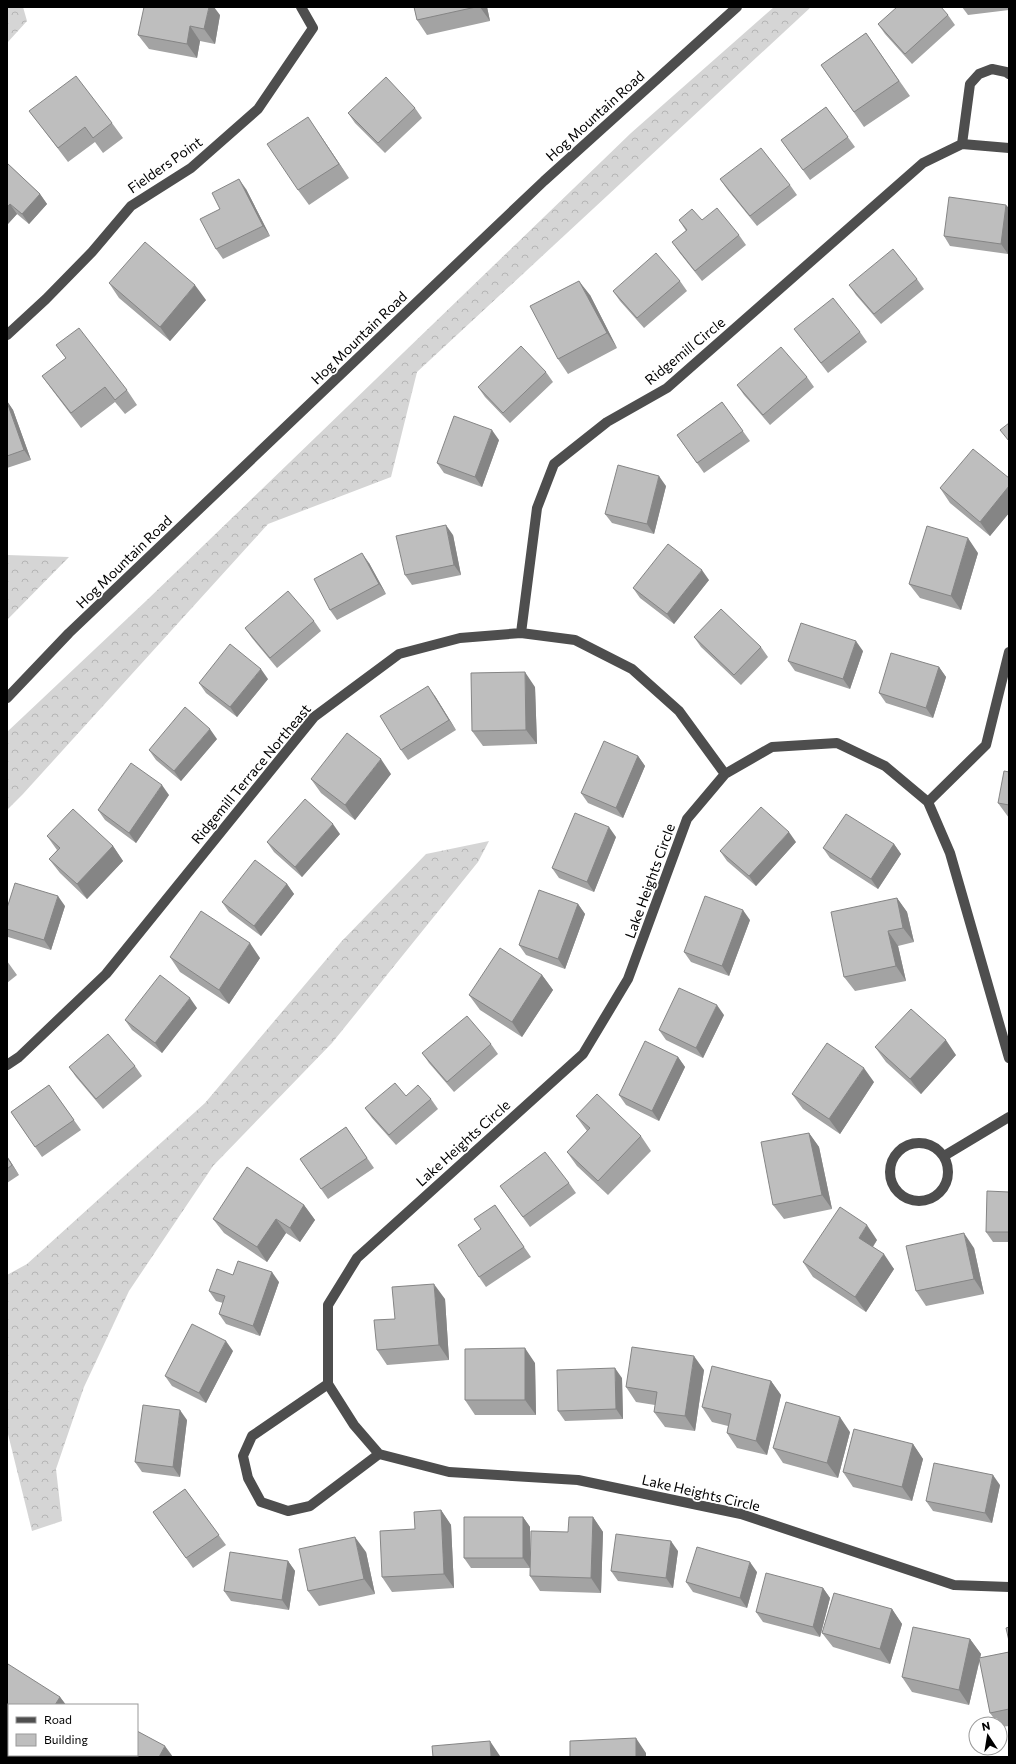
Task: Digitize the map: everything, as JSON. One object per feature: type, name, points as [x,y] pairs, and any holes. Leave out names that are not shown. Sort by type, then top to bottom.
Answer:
[{"type":"street","name":"Fielders Point","points":[[7,334],[46,299],[87,257],[131,206],[191,168],[258,109],[313,28],[301,7]]},
{"type":"street","name":"Hog Mountain Road","points":[[7,698],[69,633],[544,181],[737,7]]},
{"type":"street","points":[[1009,74],[992,69],[979,74],[970,84],[962,144],[1009,148]]},
{"type":"street","name":"Ridgemill Circle","points":[[521,633],[536,508],[554,464],[607,422],[667,388],[923,163],[962,144]]},
{"type":"street","name":"Ridgemill Terrace Northeast","points":[[7,1066],[19,1057],[106,974],[314,717],[399,654],[460,638],[521,633],[575,640],[632,669],[679,711],[725,774]]},
{"type":"street","points":[[928,802],[986,745],[1009,652]]},
{"type":"street","name":"Lake Heights Circle","points":[[328,1384],[328,1305],[356,1258],[583,1054],[628,980],[687,819],[725,774],[772,747],[837,743],[885,766],[928,802],[950,853],[1009,1058]]},
{"type":"street","points":[[944,1156],[1009,1117]]},
{"type":"street","points":[[913,1143],[925,1143],[936,1148],[944,1156],[948,1167],[948,1178],[943,1189],[935,1197],[924,1202],[912,1201],[901,1196],[893,1188],[889,1177],[889,1165],[894,1155],[903,1147],[913,1143]]},
{"type":"street","points":[[328,1384],[354,1424],[379,1454],[310,1506],[288,1511],[261,1502],[248,1478],[243,1456],[252,1436],[328,1384]]},
{"type":"street","name":"Lake Heights Circle","points":[[379,1454],[449,1472],[578,1480],[741,1514],[954,1585],[1009,1587]]},
{"type":"green space","points":[[7,7],[23,7],[27,21],[7,43]]},
{"type":"green space","points":[[774,7],[811,7],[417,372],[391,477],[268,524],[7,810],[7,732],[147,600],[631,133]]},
{"type":"green space","points":[[7,555],[69,557],[7,620]]},
{"type":"green space","points":[[489,841],[478,862],[332,1043],[213,1166],[129,1291],[84,1387],[56,1469],[62,1521],[32,1531],[7,1430],[7,1275],[27,1264],[205,1103],[341,942],[426,854]]},
{"type":"building","points":[[144,7],[209,7],[204,29],[190,26],[187,44],[138,35]]},
{"type":"building","points":[[414,7],[476,7],[417,20]]},
{"type":"building","points":[[897,7],[941,7],[948,15],[905,54],[878,24]]},
{"type":"building","points":[[866,33],[899,81],[854,112],[821,65]]},
{"type":"building","points":[[76,76],[112,123],[93,138],[85,127],[58,148],[29,111]]},
{"type":"building","points":[[386,77],[415,108],[378,143],[348,113]]},
{"type":"building","points":[[826,107],[848,137],[803,170],[781,140]]},
{"type":"building","points":[[308,117],[339,164],[298,190],[267,144]]},
{"type":"building","points":[[761,148],[790,185],[750,216],[720,179]]},
{"type":"building","points":[[7,163],[40,194],[22,214],[10,204],[7,207]]},
{"type":"building","points":[[239,179],[263,226],[216,249],[200,219],[220,209],[212,193]]},
{"type":"building","points":[[949,197],[1006,205],[1001,244],[944,236]]},
{"type":"building","points":[[717,208],[739,235],[695,271],[672,242],[687,230],[679,220],[692,209],[702,220]]},
{"type":"building","points":[[145,242],[195,285],[160,327],[109,283]]},
{"type":"building","points":[[893,249],[917,279],[874,314],[849,285]]},
{"type":"building","points":[[656,253],[680,281],[637,318],[613,291]]},
{"type":"building","points":[[579,281],[607,333],[558,359],[530,306]]},
{"type":"building","points":[[833,298],[860,332],[821,363],[794,329]]},
{"type":"building","points":[[79,328],[127,390],[115,400],[105,387],[71,413],[42,376],[66,358],[56,345]]},
{"type":"building","points":[[521,346],[546,372],[503,413],[478,387]]},
{"type":"building","points":[[781,347],[807,377],[763,415],[737,385]]},
{"type":"building","points":[[7,402],[24,450],[7,456]]},
{"type":"building","points":[[722,402],[743,431],[697,463],[677,435]]},
{"type":"building","points":[[454,416],[492,430],[475,477],[437,463]]},
{"type":"building","points":[[1009,423],[1009,441],[1000,430]]},
{"type":"building","points":[[973,449],[1009,478],[1009,486],[980,522],[940,488]]},
{"type":"building","points":[[618,465],[659,476],[647,524],[605,514]]},
{"type":"building","points":[[446,525],[454,565],[405,575],[396,536]]},
{"type":"building","points":[[927,526],[968,538],[951,596],[909,584]]},
{"type":"building","points":[[668,544],[702,570],[667,614],[633,588]]},
{"type":"building","points":[[362,553],[379,584],[330,610],[314,579]]},
{"type":"building","points":[[288,591],[314,621],[270,658],[245,628]]},
{"type":"building","points":[[721,609],[761,647],[734,675],[694,637]]},
{"type":"building","points":[[801,623],[856,641],[843,679],[788,661]]},
{"type":"building","points":[[230,644],[261,669],[230,707],[199,683]]},
{"type":"building","points":[[891,653],[939,667],[926,708],[879,693]]},
{"type":"building","points":[[525,672],[526,730],[472,731],[471,673]]},
{"type":"building","points":[[428,686],[449,720],[401,750],[380,716]]},
{"type":"building","points":[[185,707],[210,729],[174,771],[149,750]]},
{"type":"building","points":[[347,733],[381,759],[345,805],[311,779]]},
{"type":"building","points":[[604,741],[638,756],[616,808],[581,793]]},
{"type":"building","points":[[131,763],[162,785],[129,833],[98,810]]},
{"type":"building","points":[[1004,771],[1009,772],[1009,805],[998,803]]},
{"type":"building","points":[[305,799],[333,824],[295,867],[267,842]]},
{"type":"building","points":[[761,807],[789,832],[749,876],[720,851]]},
{"type":"building","points":[[73,809],[113,846],[77,884],[49,859],[60,848],[47,836]]},
{"type":"building","points":[[575,813],[609,827],[587,882],[552,868]]},
{"type":"building","points":[[846,814],[894,844],[871,879],[823,848]]},
{"type":"building","points":[[255,860],[287,884],[254,926],[222,902]]},
{"type":"building","points":[[15,883],[58,896],[44,940],[7,929],[7,908]]},
{"type":"building","points":[[539,890],[578,904],[558,959],[519,945]]},
{"type":"building","points":[[705,896],[743,910],[722,966],[684,952]]},
{"type":"building","points":[[897,898],[903,928],[888,931],[896,966],[844,977],[831,912]]},
{"type":"building","points":[[201,911],[250,943],[219,990],[170,957]]},
{"type":"building","points":[[500,948],[542,975],[512,1022],[469,995]]},
{"type":"building","points":[[160,975],[190,998],[155,1043],[125,1020]]},
{"type":"building","points":[[679,988],[717,1005],[696,1048],[659,1030]]},
{"type":"building","points":[[911,1009],[946,1040],[910,1079],[875,1047]]},
{"type":"building","points":[[467,1016],[491,1044],[447,1082],[422,1053]]},
{"type":"building","points":[[108,1034],[135,1066],[96,1099],[69,1067]]},
{"type":"building","points":[[645,1041],[678,1057],[652,1111],[619,1095]]},
{"type":"building","points":[[827,1043],[864,1068],[829,1119],[792,1094]]},
{"type":"building","points":[[395,1083],[406,1096],[418,1085],[431,1099],[389,1135],[365,1108]]},
{"type":"building","points":[[49,1085],[74,1120],[35,1147],[11,1112]]},
{"type":"building","points":[[597,1094],[641,1136],[598,1181],[567,1152],[590,1128],[576,1116]]},
{"type":"building","points":[[346,1127],[367,1158],[321,1189],[300,1159]]},
{"type":"building","points":[[809,1133],[822,1195],[773,1205],[761,1142]]},
{"type":"building","points":[[545,1152],[569,1183],[523,1217],[500,1186]]},
{"type":"building","points":[[7,1157],[12,1165],[7,1169]]},
{"type":"building","points":[[247,1167],[304,1205],[290,1228],[276,1219],[257,1247],[213,1219]]},
{"type":"building","points":[[987,1191],[1009,1192],[1009,1232],[986,1232]]},
{"type":"building","points":[[495,1205],[524,1247],[479,1277],[458,1245],[481,1229],[474,1219]]},
{"type":"building","points":[[840,1207],[867,1225],[859,1238],[884,1254],[855,1297],[803,1262]]},
{"type":"building","points":[[964,1233],[974,1279],[916,1291],[906,1246]]},
{"type":"building","points":[[238,1261],[272,1272],[253,1326],[219,1314],[225,1296],[209,1291],[217,1269],[233,1275]]},
{"type":"building","points":[[434,1284],[439,1345],[377,1350],[374,1320],[395,1319],[392,1287]]},
{"type":"building","points":[[192,1324],[226,1341],[199,1393],[165,1376]]},
{"type":"building","points":[[632,1347],[694,1356],[685,1416],[654,1412],[657,1392],[626,1387]]},
{"type":"building","points":[[525,1348],[525,1400],[465,1400],[465,1349]]},
{"type":"building","points":[[712,1366],[771,1381],[756,1441],[727,1433],[731,1414],[702,1407]]},
{"type":"building","points":[[615,1368],[616,1409],[558,1411],[557,1370]]},
{"type":"building","points":[[786,1402],[840,1417],[827,1463],[773,1448]]},
{"type":"building","points":[[143,1405],[180,1410],[173,1467],[135,1462]]},
{"type":"building","points":[[854,1429],[913,1444],[902,1487],[843,1472]]},
{"type":"building","points":[[934,1463],[993,1475],[985,1513],[926,1501]]},
{"type":"building","points":[[185,1489],[219,1535],[186,1558],[153,1512]]},
{"type":"building","points":[[441,1510],[444,1574],[382,1577],[380,1531],[415,1529],[414,1512]]},
{"type":"building","points":[[464,1517],[523,1517],[523,1558],[464,1558]]},
{"type":"building","points":[[569,1517],[593,1517],[591,1578],[530,1576],[531,1531],[568,1532]]},
{"type":"building","points":[[616,1534],[671,1541],[666,1578],[611,1571]]},
{"type":"building","points":[[355,1537],[364,1579],[308,1591],[299,1549]]},
{"type":"building","points":[[697,1547],[750,1562],[740,1598],[686,1582]]},
{"type":"building","points":[[230,1552],[288,1561],[282,1600],[224,1591]]},
{"type":"building","points":[[766,1573],[823,1588],[813,1627],[756,1612]]},
{"type":"building","points":[[834,1593],[892,1609],[880,1649],[822,1633]]},
{"type":"building","points":[[913,1627],[970,1639],[959,1690],[902,1677]]},
{"type":"building","points":[[1009,1627],[1009,1641],[1006,1628]]},
{"type":"building","points":[[1009,1652],[1009,1709],[990,1713],[979,1658]]},
{"type":"building","points":[[8,1664],[60,1697],[56,1704],[8,1704],[7,1726]]},
{"type":"building","points":[[138,1732],[165,1746],[159,1757],[93,1757],[138,1756]]},
{"type":"building","points":[[636,1738],[636,1757],[570,1757],[570,1741]]},
{"type":"building","points":[[490,1741],[491,1757],[433,1757],[432,1746]]}]
